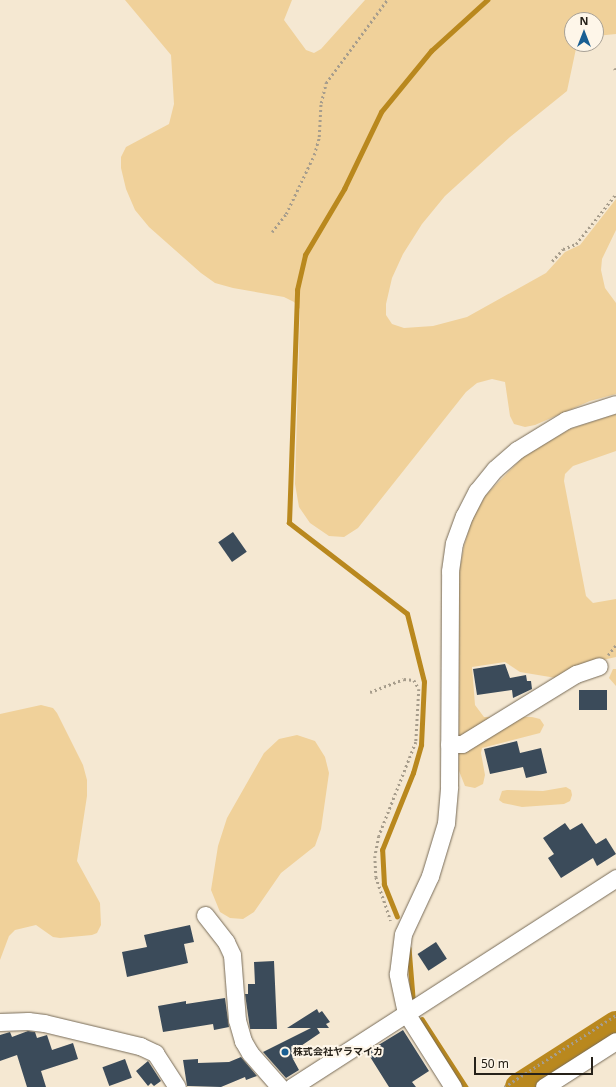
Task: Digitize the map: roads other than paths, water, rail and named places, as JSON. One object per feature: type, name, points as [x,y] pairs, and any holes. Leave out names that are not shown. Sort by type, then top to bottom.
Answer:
[{"type":"street","points":[[453,1087],[406,1013],[398,974],[404,932],[430,876],[442,841],[448,804],[450,572],[454,543],[464,516],[477,491],[496,469],[517,450],[566,420],[616,404]]},
{"type":"street","points":[[449,744],[462,744],[576,674],[599,666]]},
{"type":"street","points":[[292,1087],[616,878]]},
{"type":"street","points":[[204,915],[226,942],[232,955],[237,1020],[243,1041],[250,1053],[280,1087]]},
{"type":"street","points":[[0,1022],[28,1021],[44,1023],[140,1046],[155,1053],[177,1087]]},
{"type":"street","points":[[544,1087],[616,1041]]},
{"type":"waterway","points":[[397,917],[384,885],[382,850],[413,773],[421,745],[424,682],[407,614],[289,523],[297,290],[305,255],[344,189],[381,112],[431,51],[487,0]]},
{"type":"waterway","points":[[409,948],[413,997]]},
{"type":"waterway","points":[[422,1019],[466,1087]]},
{"type":"waterway","points":[[519,1087],[616,1025]]},
{"type":"place","name":"株式会社ヤラマイカ","points":[[285,1052]]}]
